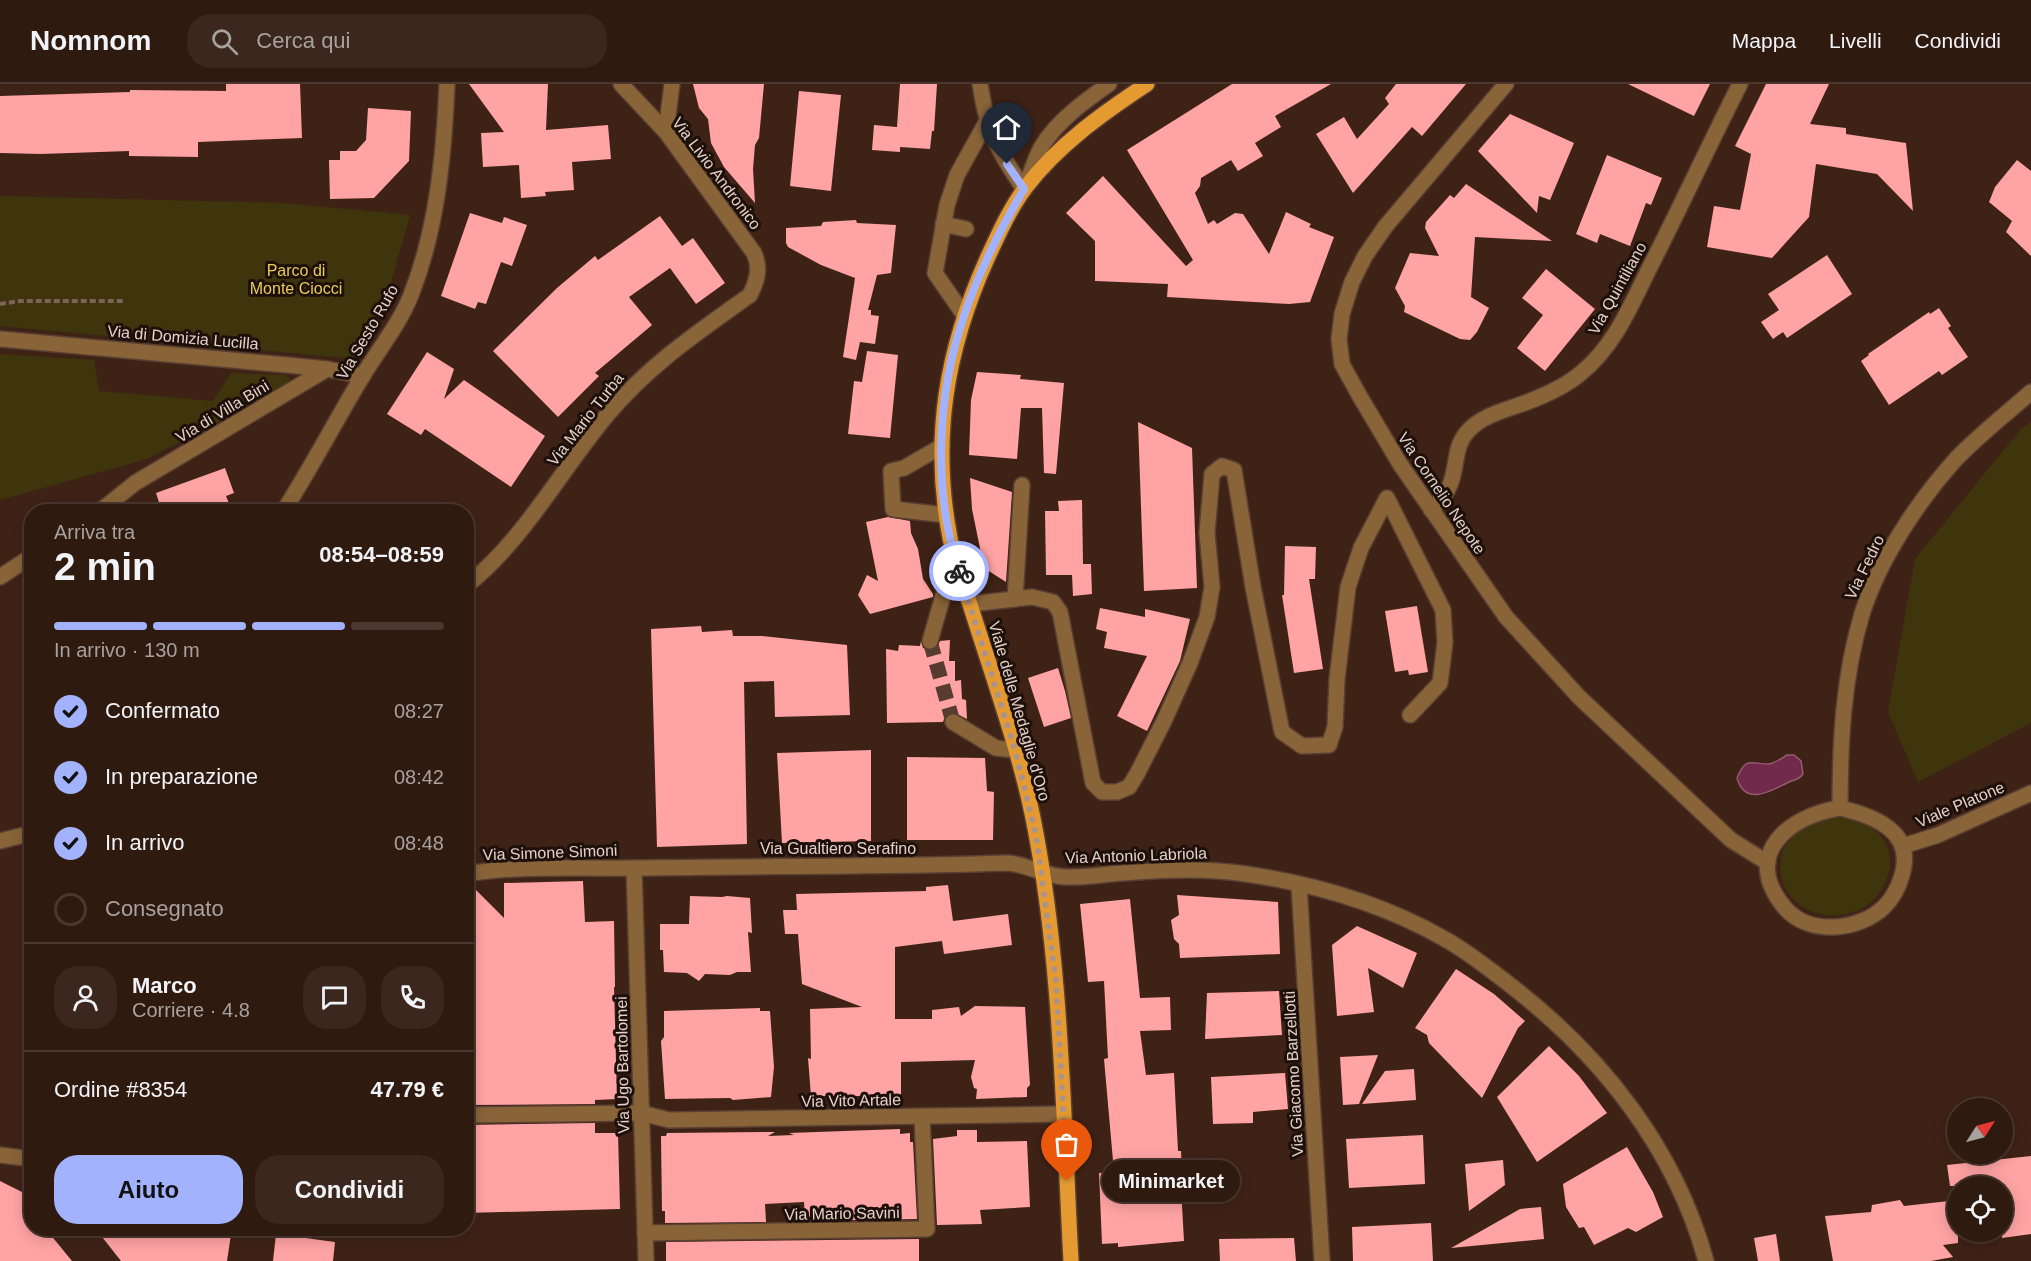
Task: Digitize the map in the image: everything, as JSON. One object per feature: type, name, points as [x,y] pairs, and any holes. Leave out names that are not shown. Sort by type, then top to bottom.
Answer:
[{"type":"main road","name":"Viale delle Medaglie d'Oro","points":[[1071,1261],[1056,981],[1041,871],[1032,817],[1015,750],[950,540],[942,476],[945,396],[964,315],[993,247],[1024,189],[1065,145],[1110,109],[1147,84]]},
{"type":"street","name":"Via Sesto Rufo","points":[[288,504],[363,376],[392,332],[417,279],[429,237],[440,177],[447,84]]},
{"type":"street","name":"Via Livio Andronico","points":[[621,84],[666,132],[754,253],[758,274],[750,295]]},
{"type":"street","points":[[666,132],[672,84]]},
{"type":"street","points":[[992,84],[981,91],[987,121],[998,148],[1024,189]]},
{"type":"street","name":"Viale delle Medaglie d'Oro","points":[[1024,189],[1041,148],[1052,132],[1109,84]]},
{"type":"street","name":"Via Cornelio Nepote","points":[[1506,84],[1384,227],[1358,269],[1342,314],[1339,339],[1342,364],[1369,413],[1431,510],[1495,603],[1524,639],[1567,685],[1731,840],[1768,863]]},
{"type":"street","name":"Via Quintiliano","points":[[1431,510],[1450,485],[1458,447],[1472,428],[1504,411],[1564,386],[1598,356],[1620,327],[1740,84]]},
{"type":"street","points":[[964,315],[935,273],[947,205],[957,176],[987,121]]},
{"type":"street","points":[[942,224],[966,229]]},
{"type":"street","name":"Via Mario Turba","points":[[474,579],[500,555],[548,497],[597,427],[644,375],[668,354],[750,295]]},
{"type":"street","name":"Via di Domizia Lucilla","points":[[0,339],[327,369],[363,376]]},
{"type":"street","name":"Via di Villa Bini","points":[[113,504],[135,483],[327,369]]},
{"type":"street","name":"Via Fedro","points":[[1840,808],[1842,737],[1849,670],[1862,614],[1872,589],[1901,533],[1943,474],[1977,439],[2031,392]]},
{"type":"street","points":[[942,446],[904,468],[891,471],[893,509],[946,515]]},
{"type":"street","points":[[970,604],[1032,597],[1053,602],[1060,612],[1093,783],[1102,792],[1117,792],[1129,787],[1164,721],[1190,663],[1207,617],[1212,587],[1207,533],[1212,474],[1222,466],[1234,470],[1249,567],[1282,732],[1302,746],[1329,745],[1335,727],[1337,679],[1348,587],[1361,548],[1387,498],[1443,610],[1445,642],[1440,683],[1410,715]]},
{"type":"street","points":[[1015,599],[1022,484]]},
{"type":"street","points":[[0,577],[24,561]]},
{"type":"street","points":[[930,641],[945,589],[958,567]]},
{"type":"street","points":[[953,722],[996,748],[1015,750]]},
{"type":"street","name":"Viale Platone","points":[[1903,846],[1938,835],[2031,793]]},
{"type":"street","points":[[1840,808],[1866,815],[1885,824],[1895,833],[1903,846],[1904,869],[1894,895],[1884,907],[1863,919],[1836,927],[1808,925],[1791,914],[1774,891],[1767,871],[1778,840],[1786,830],[1812,815],[1840,808]]},
{"type":"street","points":[[0,841],[24,835]]},
{"type":"street","name":"Via Gualtiero Serafino","points":[[634,868],[1008,863],[1021,864],[1041,871]]},
{"type":"street","name":"Via Simone Simoni","points":[[474,873],[511,869],[634,868]]},
{"type":"street","name":"Via Ugo Bartolomei","points":[[634,868],[646,1261]]},
{"type":"street","name":"Via Antonio Labriola","points":[[1041,871],[1074,877],[1156,870],[1214,871],[1258,876],[1352,898],[1412,922],[1443,938],[1482,963],[1551,1019],[1603,1072],[1637,1116],[1667,1162],[1689,1209],[1706,1261]]},
{"type":"street","name":"Via Giacomo Barzellotti","points":[[1299,885],[1322,1261]]},
{"type":"street","name":"Via Vito Artale","points":[[474,1115],[641,1113],[669,1120],[1063,1114]]},
{"type":"street","name":"Via Mario Savini","points":[[645,1233],[927,1229],[922,1117]]},
{"type":"street","points":[[0,1155],[24,1158]]},
{"type":"path","points":[[0,304],[20,301],[126,300]]},
{"type":"green space","name":"Parco di Monte Ciocci","points":[[0,196],[283,203],[410,215],[385,304],[356,359],[0,326]]},
{"type":"green space","points":[[0,354],[94,360],[99,391],[213,401],[231,373],[287,375],[292,383],[147,459],[0,500]]},
{"type":"green space","points":[[2031,422],[2031,723],[1918,782],[1888,712],[1915,559],[2021,429]]},
{"type":"green space","points":[[1833,818],[1848,818],[1874,829],[1887,846],[1890,861],[1886,881],[1875,899],[1859,910],[1840,915],[1822,914],[1804,908],[1790,896],[1782,879],[1781,858],[1788,842],[1808,826]]},
{"type":"shaded area","points":[[1787,755],[1794,755],[1801,761],[1803,774],[1799,778],[1765,793],[1752,794],[1741,787],[1737,778],[1746,764],[1769,764]]},
{"type":"building","points":[[226,84],[300,84],[302,138],[198,142],[198,157],[129,156],[129,151],[0,153],[0,96],[130,92],[130,90],[226,91]]},
{"type":"building","points":[[469,84],[548,84],[546,130],[608,125],[611,159],[572,162],[574,190],[545,192],[546,196],[521,198],[519,165],[483,167],[481,133],[504,132]]},
{"type":"building","points":[[693,84],[764,84],[759,138],[755,145],[753,169],[755,203],[724,167],[711,143],[708,119],[699,108]]},
{"type":"building","points":[[900,84],[937,84],[934,131],[932,131],[930,149],[900,147],[900,152],[872,150],[874,125],[897,127]]},
{"type":"building","points":[[1232,84],[1331,84],[1275,116],[1281,127],[1255,143],[1263,156],[1238,171],[1231,160],[1201,178],[1200,186],[1195,193],[1208,224],[1214,220],[1217,224],[1235,213],[1243,214],[1269,254],[1286,212],[1311,224],[1309,227],[1334,237],[1310,302],[1289,304],[1167,297],[1168,284],[1095,281],[1095,241],[1066,213],[1103,176],[1186,266],[1193,260],[1127,150]]},
{"type":"building","points":[[1396,84],[1466,84],[1422,136],[1412,127],[1353,193],[1316,134],[1344,117],[1357,139],[1389,104],[1385,98]]},
{"type":"building","points":[[1628,84],[1710,84],[1694,116]]},
{"type":"building","points":[[1766,84],[1829,84],[1810,124],[1846,128],[1846,134],[1906,143],[1913,211],[1877,174],[1816,164],[1809,217],[1772,258],[1707,247],[1714,206],[1740,210],[1751,154],[1735,146]]},
{"type":"building","points":[[799,91],[841,95],[831,191],[790,186]]},
{"type":"building","points":[[368,108],[411,111],[409,161],[374,198],[330,199],[329,160],[340,160],[340,151],[356,151],[366,140]]},
{"type":"building","points":[[1510,114],[1574,143],[1550,200],[1539,196],[1537,213],[1478,151]]},
{"type":"building","points":[[1607,155],[1662,178],[1651,205],[1646,203],[1630,246],[1600,234],[1597,243],[1576,234]]},
{"type":"building","points":[[2017,160],[2031,171],[2031,256],[2006,232],[2012,221],[1989,202],[1995,187]]},
{"type":"building","points":[[1466,184],[1552,241],[1475,237],[1471,297],[1489,308],[1477,332],[1470,340],[1460,339],[1404,312],[1405,306],[1395,288],[1410,253],[1439,256],[1425,228],[1426,222],[1450,195],[1454,198]]},
{"type":"building","points":[[470,213],[502,223],[504,217],[527,225],[512,266],[501,262],[486,304],[478,302],[475,309],[441,296]]},
{"type":"building","points":[[660,216],[682,246],[693,238],[725,283],[696,304],[670,268],[629,297],[652,325],[595,373],[599,376],[558,417],[493,351],[557,288],[595,256],[598,260]]},
{"type":"building","points":[[856,220],[857,223],[896,225],[891,273],[877,275],[868,310],[871,310],[871,315],[879,316],[875,344],[860,342],[856,360],[843,357],[855,278],[821,265],[788,247],[786,228],[821,226],[823,222]]},
{"type":"building","points":[[1827,255],[1852,294],[1787,338],[1783,332],[1773,339],[1761,322],[1779,310],[1768,294]]},
{"type":"building","points":[[1546,269],[1595,309],[1545,371],[1517,348],[1543,315],[1522,298]]},
{"type":"building","points":[[1939,308],[1951,326],[1948,328],[1968,357],[1942,375],[1939,371],[1889,405],[1861,361],[1929,312],[1930,314]]},
{"type":"building","points":[[867,351],[898,355],[890,438],[848,434],[854,381],[862,382]]},
{"type":"building","points":[[427,352],[454,369],[444,399],[464,380],[545,436],[511,487],[425,429],[421,435],[387,414]]},
{"type":"building","points":[[977,372],[1021,375],[1020,379],[1064,383],[1056,474],[1044,473],[1042,408],[1021,408],[1017,459],[969,455],[971,400]]},
{"type":"building","points":[[1138,422],[1192,448],[1197,588],[1144,591]]},
{"type":"building","points":[[225,468],[234,493],[226,496],[229,504],[159,504],[156,493]]},
{"type":"building","points":[[970,478],[1012,492],[1006,582],[984,568],[972,509]]},
{"type":"building","points":[[1082,500],[1083,564],[1091,564],[1092,594],[1073,596],[1072,575],[1046,575],[1045,511],[1059,511],[1058,501]]},
{"type":"building","points":[[888,517],[910,521],[923,579],[933,597],[870,614],[858,595],[867,575],[878,581],[866,522]]},
{"type":"building","points":[[1285,546],[1316,547],[1315,579],[1309,579],[1323,669],[1294,673],[1282,595],[1284,595]]},
{"type":"building","points":[[1417,606],[1428,672],[1409,675],[1408,670],[1395,672],[1385,611]]},
{"type":"building","points":[[1100,608],[1145,617],[1145,609],[1190,619],[1180,661],[1147,731],[1117,716],[1147,656],[1104,648],[1107,632],[1096,629]]},
{"type":"building","points":[[701,626],[702,632],[732,630],[733,636],[761,636],[847,645],[850,715],[775,717],[774,681],[744,682],[747,844],[657,847],[651,629]]},
{"type":"building","points":[[950,640],[949,661],[955,661],[955,681],[961,680],[962,699],[966,700],[967,719],[953,712],[945,716],[943,722],[887,723],[886,649],[898,651],[899,645],[920,646],[921,641],[923,648],[932,651],[937,648],[940,641]]},
{"type":"building","points":[[1058,668],[1071,718],[1044,727],[1028,678]]},
{"type":"building","points":[[871,750],[871,841],[782,843],[777,753]]},
{"type":"building","points":[[907,757],[985,758],[987,791],[994,792],[993,840],[907,840]]},
{"type":"building","points":[[583,881],[585,922],[614,921],[617,1099],[595,1100],[595,1104],[474,1105],[474,888],[504,918],[504,883]]},
{"type":"building","points":[[948,885],[953,921],[1008,914],[1012,945],[944,954],[942,941],[895,947],[895,1019],[932,1019],[932,1010],[959,1007],[961,1016],[975,1006],[1025,1007],[1030,1085],[1027,1088],[1027,1097],[976,1099],[977,1089],[974,1088],[971,1077],[975,1060],[901,1062],[901,1094],[896,1096],[852,1096],[845,1099],[840,1096],[811,1096],[808,1058],[811,1059],[810,1009],[862,1007],[802,984],[798,934],[785,934],[783,910],[797,910],[796,894],[926,891],[926,887]]},
{"type":"building","points":[[1177,895],[1278,902],[1280,954],[1180,958],[1179,944],[1174,939],[1171,920],[1179,915]]},
{"type":"building","points":[[690,896],[750,898],[752,933],[748,932],[751,972],[737,972],[730,975],[705,974],[699,981],[687,973],[664,972],[663,950],[660,950],[660,924],[689,924]]},
{"type":"building","points":[[1130,899],[1140,998],[1170,997],[1171,1030],[1140,1031],[1146,1075],[1174,1073],[1178,1151],[1181,1151],[1184,1241],[1118,1247],[1118,1243],[1102,1244],[1099,1173],[1114,1172],[1104,1059],[1108,1058],[1104,981],[1088,982],[1080,904]]},
{"type":"building","points":[[1357,926],[1417,953],[1403,988],[1368,968],[1374,1012],[1337,1016],[1332,945]]},
{"type":"building","points":[[1456,969],[1494,994],[1525,1021],[1518,1028],[1482,1098],[1429,1043],[1427,1035],[1415,1028]]},
{"type":"building","points":[[1279,991],[1282,1035],[1205,1039],[1207,993]]},
{"type":"building","points":[[760,1008],[760,1011],[770,1011],[774,1067],[771,1097],[733,1100],[730,1098],[665,1099],[661,1041],[664,1037],[664,1011]]},
{"type":"building","points":[[1549,1046],[1579,1076],[1607,1113],[1537,1162],[1497,1097]]},
{"type":"building","points":[[1378,1055],[1359,1104],[1343,1105],[1340,1057]]},
{"type":"building","points":[[1414,1069],[1416,1100],[1362,1104],[1385,1071]]},
{"type":"building","points":[[1285,1073],[1288,1109],[1253,1112],[1253,1123],[1213,1124],[1211,1077]]},
{"type":"building","points":[[595,1123],[595,1133],[618,1133],[620,1209],[474,1213],[474,1125]]},
{"type":"building","points":[[900,1129],[900,1134],[910,1133],[910,1142],[913,1142],[917,1219],[805,1221],[804,1202],[765,1204],[766,1222],[665,1223],[665,1211],[662,1211],[661,1136],[666,1136],[667,1133],[775,1132],[768,1136],[794,1135],[789,1133]]},
{"type":"building","points":[[957,1130],[977,1130],[977,1142],[1027,1141],[1030,1207],[980,1210],[982,1224],[937,1225],[933,1139],[957,1136]]},
{"type":"building","points":[[1423,1135],[1425,1184],[1349,1188],[1346,1139]]},
{"type":"building","points":[[1627,1147],[1653,1192],[1663,1217],[1636,1232],[1628,1228],[1594,1245],[1584,1227],[1579,1228],[1566,1207],[1563,1184]]},
{"type":"building","points":[[2031,1156],[2031,1234],[2013,1236],[2013,1176],[1949,1176],[1947,1165],[2013,1164],[2013,1158]]},
{"type":"building","points":[[1503,1160],[1505,1185],[1469,1211],[1465,1164]]},
{"type":"building","points":[[0,1181],[24,1193],[24,1236],[52,1236],[72,1261],[0,1261]]},
{"type":"building","points":[[1900,1200],[1904,1206],[1947,1201],[1947,1242],[1958,1243],[1943,1245],[1953,1257],[1931,1261],[1833,1261],[1825,1216],[1871,1212],[1872,1205]]},
{"type":"building","points":[[1541,1207],[1544,1239],[1451,1248],[1520,1209]]},
{"type":"building","points":[[1431,1223],[1433,1261],[1353,1261],[1352,1227]]},
{"type":"building","points":[[1776,1234],[1780,1261],[1758,1261],[1754,1238]]},
{"type":"building","points":[[101,1236],[231,1236],[227,1261],[121,1261]]},
{"type":"building","points":[[276,1236],[335,1242],[333,1261],[273,1261]]},
{"type":"building","points":[[1294,1238],[1296,1261],[1220,1261],[1219,1239]]},
{"type":"building","points":[[919,1239],[919,1261],[666,1261],[666,1242]]},
{"type":"tunnel","points":[[930,641],[953,722]]},
{"type":"way so far","points":[[959,571],[1015,750],[1036,835],[1056,981],[1067,1181]]},
{"type":"place","name":"Minimarket","points":[[1067,1181]]},
{"type":"route","points":[[959,571],[950,540],[942,476],[945,396],[954,350],[969,300],[1001,230],[1024,189],[1007,164]]}]
